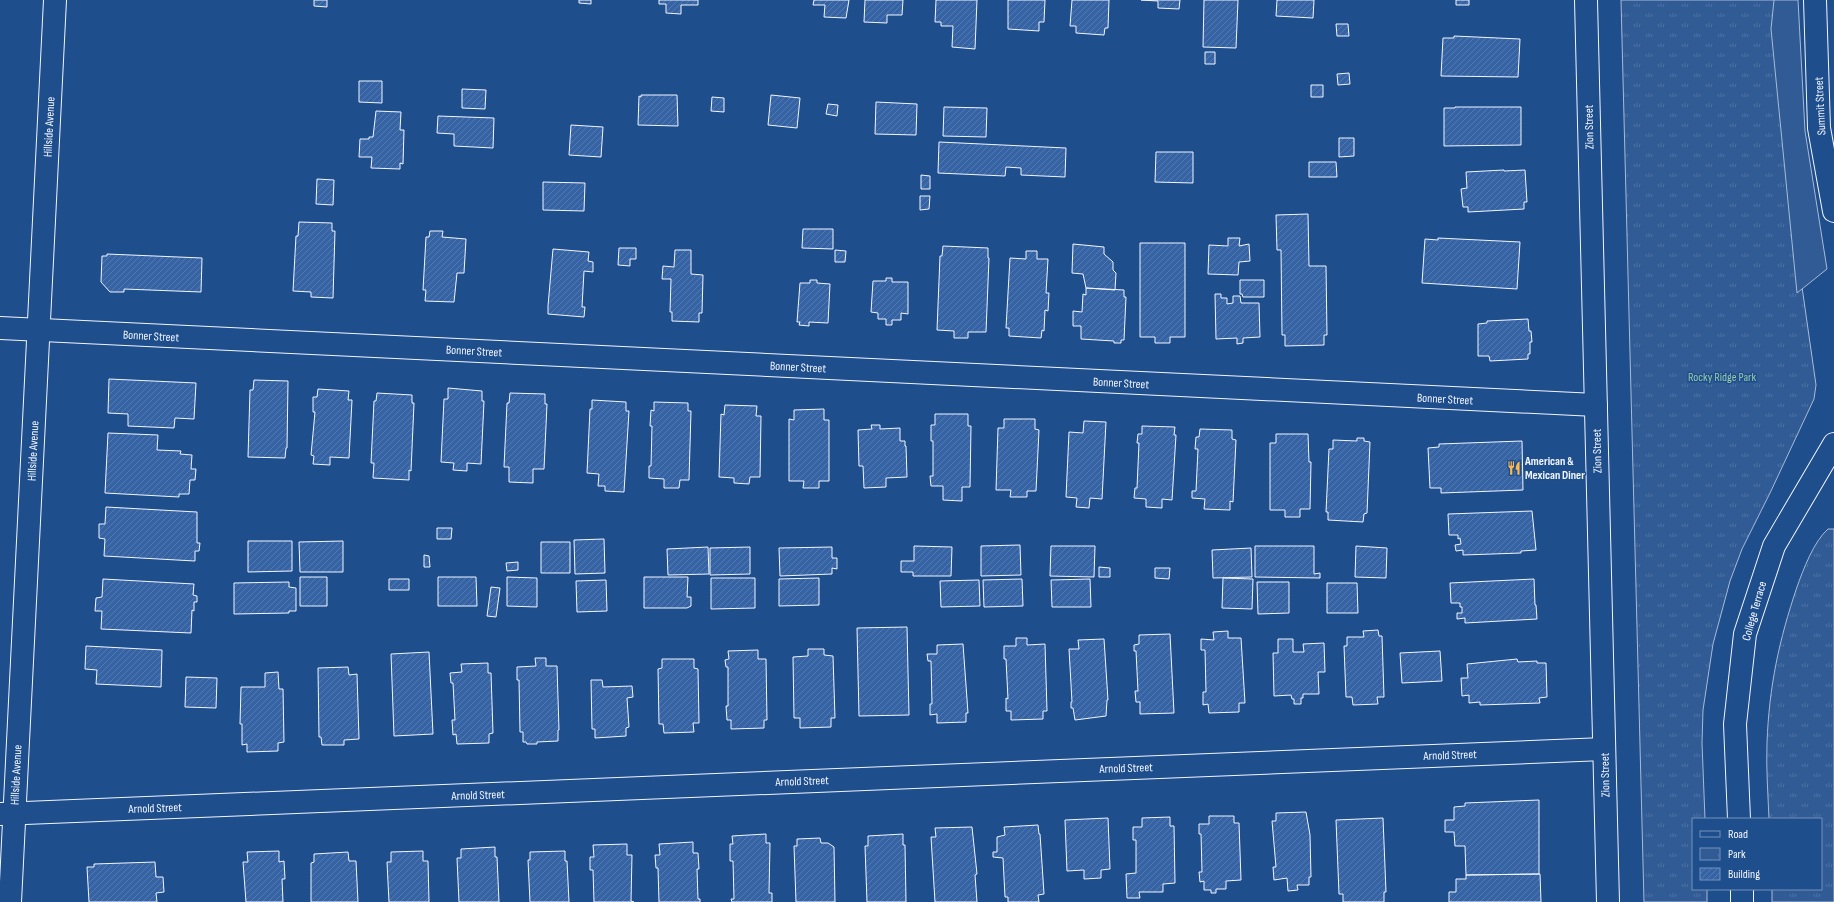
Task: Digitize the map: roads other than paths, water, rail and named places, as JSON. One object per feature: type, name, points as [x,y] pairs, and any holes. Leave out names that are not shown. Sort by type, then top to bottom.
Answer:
[{"type":"street","name":"Hillside Avenue","points":[[10,902],[7,814],[39,330],[55,0]]},
{"type":"street","name":"Zion Street","points":[[1586,0],[1608,902]]},
{"type":"street","name":"Summit Street","points":[[1815,0],[1819,128],[1834,211]]},
{"type":"street","name":"Bonner Street","points":[[0,328],[1596,405]]},
{"type":"street","name":"College Terrace","points":[[1739,818],[1735,724],[1745,634],[1774,546],[1834,444]]},
{"type":"street","name":"Arnold Street","points":[[7,814],[1604,749]]},
{"type":"street","points":[[1742,890],[1742,902]]},
{"type":"place","name":"American & Mexican Diner","points":[[1514,468]]},
{"type":"park label","name":"Rocky Ridge Park","points":[[1722,377]]}]
